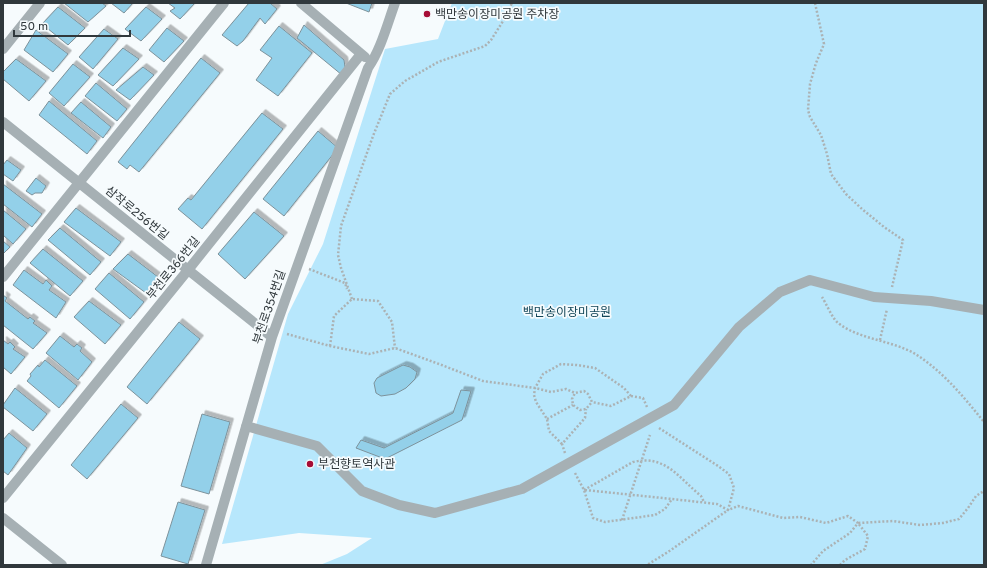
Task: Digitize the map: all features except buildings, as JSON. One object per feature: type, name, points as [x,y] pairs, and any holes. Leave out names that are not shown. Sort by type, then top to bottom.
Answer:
[{"type":"street","points":[[3,49],[40,3]]},
{"type":"street","points":[[3,277],[224,3]]},
{"type":"street","points":[[301,3],[372,62]]},
{"type":"street","name":"부천로354번길","points":[[206,565],[273,334],[368,68],[372,62],[395,3]]},
{"type":"street","name":"부천로366번길","points":[[3,498],[361,54]]},
{"type":"street","name":"삼작로256번길","points":[[3,122],[188,270],[273,334]]},
{"type":"street","points":[[246,426],[317,446],[362,491],[399,505],[435,513],[522,489],[674,405],[739,327],[780,292],[810,280],[874,297],[931,301],[984,310]]},
{"type":"street","points":[[3,518],[62,565]]},
{"type":"path","points":[[352,298],[338,255],[341,226],[373,136],[390,94],[405,81],[438,62],[485,46],[491,40],[505,18],[512,3]]},
{"type":"path","points":[[815,3],[824,44],[816,63],[810,84],[808,110],[810,117],[821,135],[831,174],[846,194],[884,227],[903,240],[896,270]]},
{"type":"path","points":[[298,264],[345,283],[352,298]]},
{"type":"path","points":[[810,280],[823,298],[837,322],[862,336],[891,343],[912,352],[935,368],[965,398],[984,422]]},
{"type":"path","points":[[330,346],[334,316],[352,298]]},
{"type":"path","points":[[352,298],[378,301],[392,322],[395,348]]},
{"type":"path","points":[[880,340],[884,324]]},
{"type":"path","points":[[273,334],[369,354],[395,348],[483,381],[535,388],[551,392],[566,389],[575,393],[584,391],[588,394],[592,402]]},
{"type":"path","points":[[631,396],[624,388],[595,368],[561,364],[542,374],[535,388],[534,395],[536,402],[547,419],[549,431],[562,444],[584,490],[593,518],[605,522],[655,515],[665,510],[672,499]]},
{"type":"path","points":[[575,393],[572,399],[573,405],[580,410],[586,409]]},
{"type":"path","points":[[592,402],[611,406],[631,396],[643,398],[653,421],[662,431],[729,474],[734,488],[728,510]]},
{"type":"path","points":[[562,444],[585,418],[586,409],[592,402]]},
{"type":"path","points":[[547,419],[573,405]]},
{"type":"path","points":[[622,520],[650,435]]},
{"type":"path","points":[[584,490],[623,467],[641,460],[664,464],[701,496],[704,502]]},
{"type":"path","points":[[584,490],[704,502],[717,504],[728,510]]},
{"type":"path","points":[[811,565],[823,551],[850,532],[858,523],[893,521],[920,525],[943,523],[958,519],[976,496],[984,491]]},
{"type":"path","points":[[646,565],[668,552],[728,510],[738,506],[783,518],[800,518],[826,524],[848,516],[858,523],[868,536],[865,548],[845,560],[840,565]]},
{"type":"green space","name":"백만송이장미공원","points":[[452,3],[984,3],[984,565],[320,565],[347,554],[372,538],[299,533],[222,544],[288,314],[323,244],[385,49],[438,39]]},
{"type":"place","name":"백만송이장미공원 주차장","points":[[427,14]]},
{"type":"place","name":"부천향토역사관","points":[[310,464]]}]
